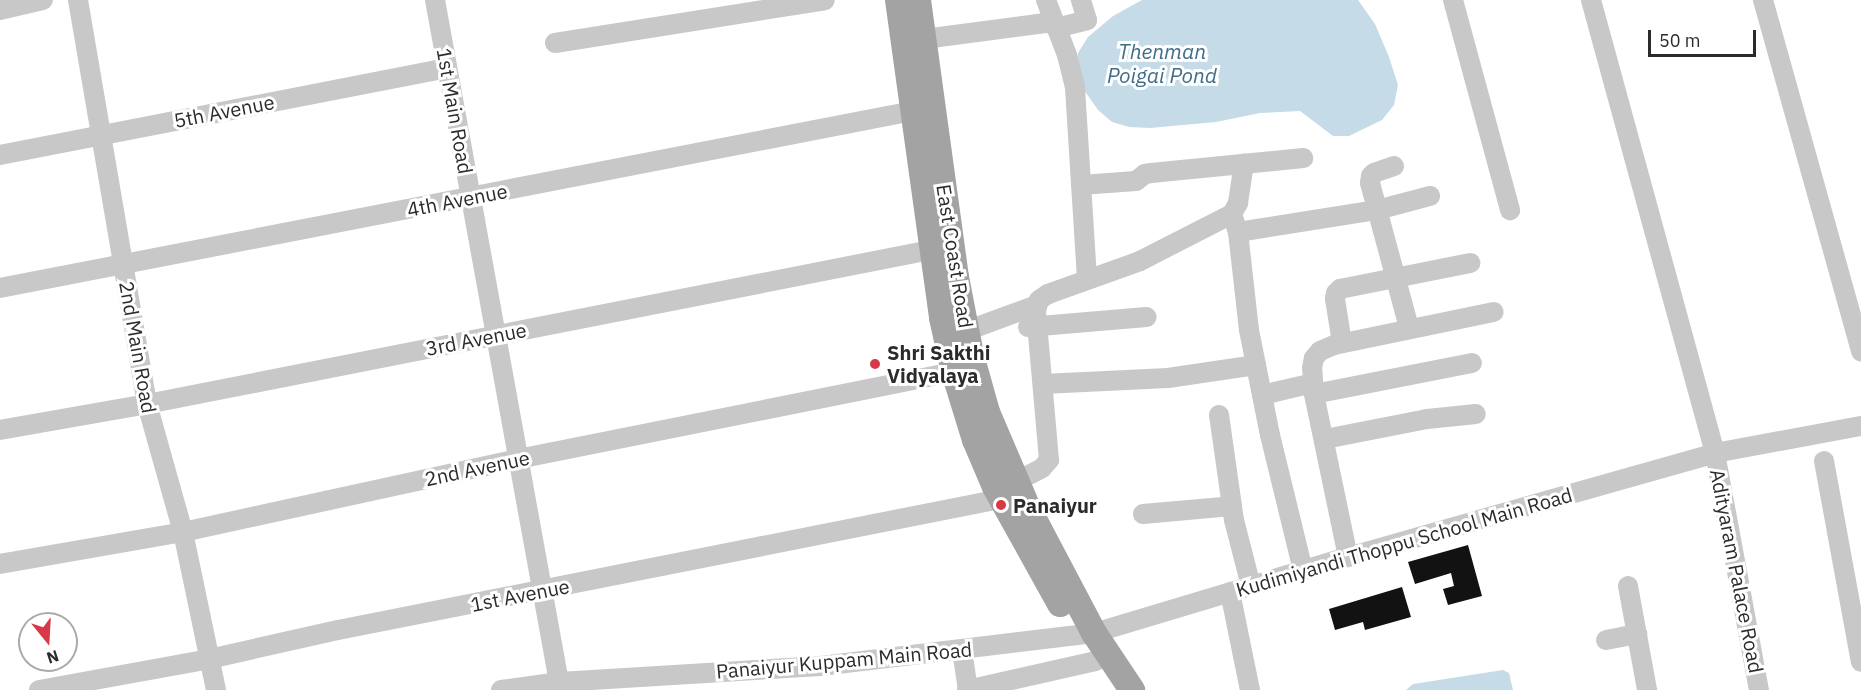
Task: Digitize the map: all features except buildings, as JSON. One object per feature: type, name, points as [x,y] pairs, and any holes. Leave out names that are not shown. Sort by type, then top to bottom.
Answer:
[{"type":"main road","name":"East Coast Road","points":[[898,0],[913,111],[942,248],[1008,491]]},
{"type":"main road","name":"East Coast Road","points":[[918,0],[924,39],[954,372],[975,440],[1008,491],[1087,635],[1110,690]]},
{"type":"main road","name":"East Coast Road","points":[[1087,635],[1132,690]]},
{"type":"street","points":[[0,9],[43,0]]},
{"type":"street","name":"2nd Main Road","points":[[78,0],[147,404],[183,532],[216,690]]},
{"type":"street","name":"1st Main Road","points":[[435,0],[559,682]]},
{"type":"street","points":[[555,43],[825,0]]},
{"type":"street","points":[[1046,0],[1070,64],[1075,88],[1087,279]]},
{"type":"street","points":[[924,39],[1086,20],[1081,0]]},
{"type":"street","points":[[1453,0],[1510,210]]},
{"type":"street","name":"Adityaram Palace Road","points":[[1591,0],[1715,453],[1759,690]]},
{"type":"street","points":[[1763,0],[1861,352]]},
{"type":"street","name":"5th Avenue","points":[[0,155],[447,68]]},
{"type":"street","name":"4th Avenue","points":[[0,288],[913,111]]},
{"type":"street","points":[[1081,185],[1136,182],[1148,173],[1303,158]]},
{"type":"street","points":[[1244,163],[1235,223],[1249,330],[1303,570]]},
{"type":"street","points":[[1394,166],[1371,176],[1370,183],[1409,328]]},
{"type":"street","points":[[966,332],[1037,305],[1048,294],[1140,261],[1185,235],[1235,223],[1377,210],[1430,196]]},
{"type":"street","name":"3rd Avenue","points":[[0,430],[147,404],[942,248]]},
{"type":"street","points":[[1342,343],[1335,292],[1347,287],[1470,263]]},
{"type":"street","points":[[1037,305],[1033,326],[1043,384],[1168,378],[1256,365]]},
{"type":"street","points":[[1348,557],[1314,389],[1311,368],[1314,358],[1320,351],[1342,343],[1494,312]]},
{"type":"street","points":[[1033,326],[1147,317]]},
{"type":"street","points":[[1262,395],[1314,389],[1472,363]]},
{"type":"street","name":"2nd Avenue","points":[[0,564],[183,532],[518,459],[954,372]]},
{"type":"street","name":"1st Avenue","points":[[39,690],[209,659],[338,630],[542,590],[1008,491],[1042,468],[1049,460],[1043,384]]},
{"type":"street","points":[[1325,439],[1427,419],[1476,414]]},
{"type":"street","points":[[1219,416],[1232,507],[1251,586]]},
{"type":"street","name":"Kudimiyandi Thoppu School Main Road","points":[[1087,635],[1303,570],[1715,453],[1861,426]]},
{"type":"street","points":[[1824,461],[1861,662]]},
{"type":"street","points":[[1143,514],[1232,507]]},
{"type":"street","points":[[1628,586],[1647,690]]},
{"type":"street","points":[[1230,592],[1250,690]]},
{"type":"street","points":[[1606,640],[1637,634]]},
{"type":"street","name":"Panaiyur Kuppam Main Road","points":[[501,690],[559,682],[633,684],[821,666],[1087,635]]},
{"type":"street","points":[[962,650],[968,690],[1096,661]]},
{"type":"water","name":"Thenman Poigai Pond","points":[[1142,0],[1358,0],[1375,24],[1389,57],[1398,85],[1394,105],[1382,120],[1349,136],[1333,136],[1300,111],[1260,113],[1216,122],[1150,128],[1129,127],[1112,122],[1098,110],[1084,90],[1076,72],[1078,53],[1088,37],[1113,16]]},
{"type":"water","points":[[1503,670],[1509,673],[1513,690],[1406,690],[1413,684]]},
{"type":"place","name":"Shri Sakthi Vidyalaya","points":[[875,364]]},
{"type":"place","name":"Panaiyur","points":[[1001,505]]}]
